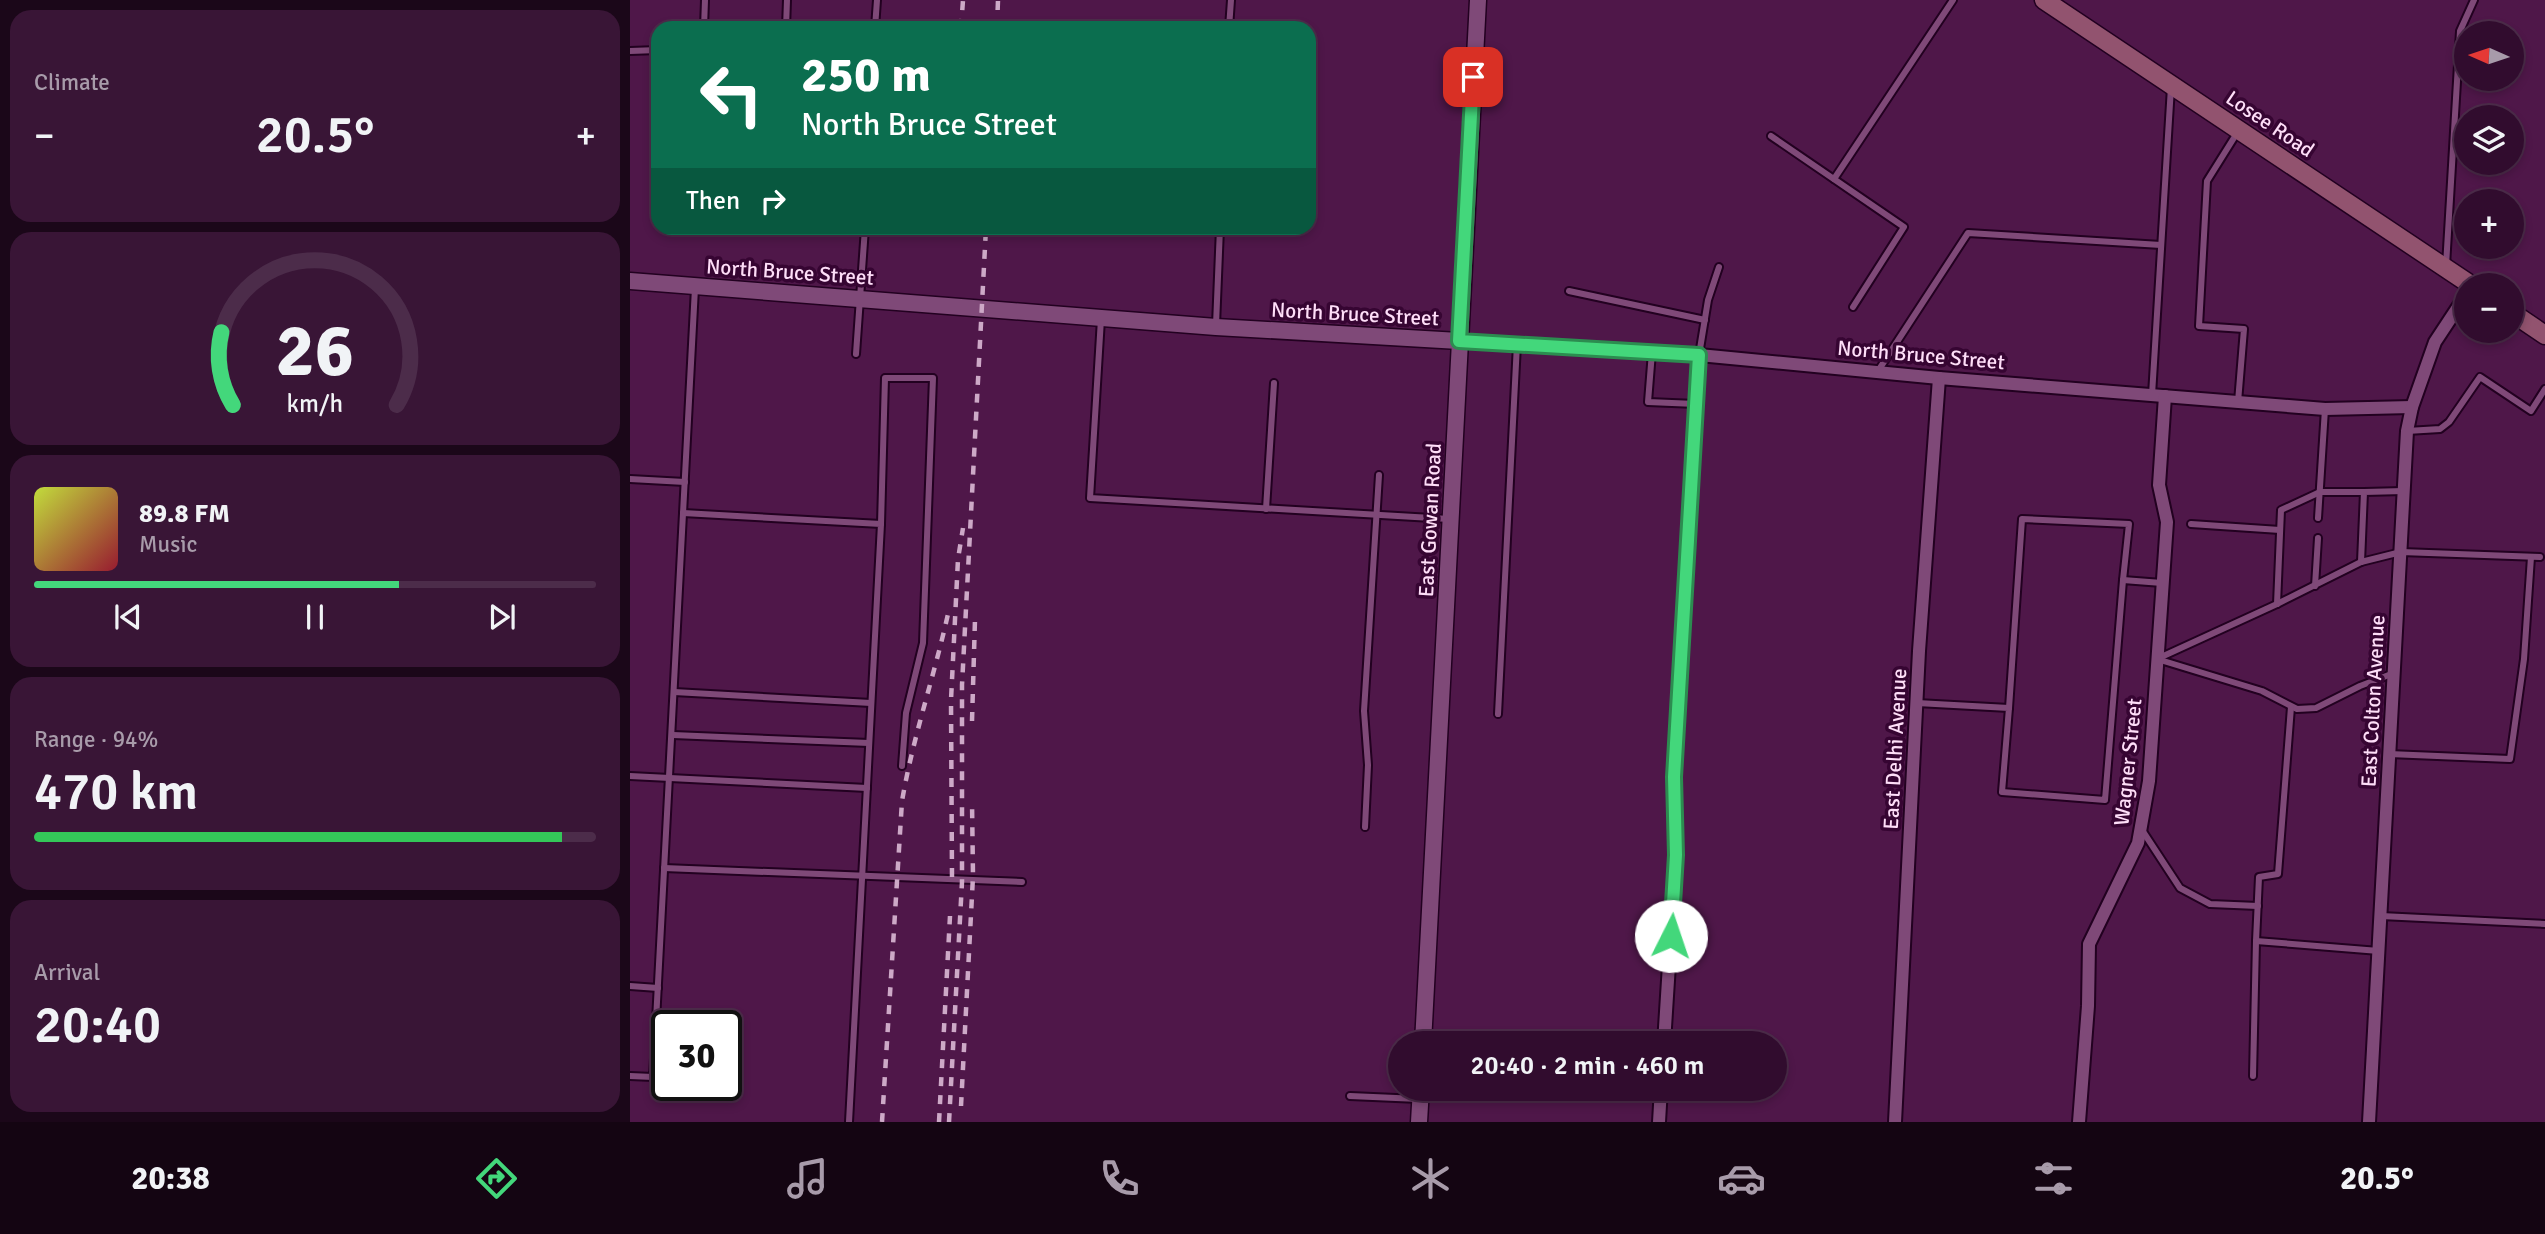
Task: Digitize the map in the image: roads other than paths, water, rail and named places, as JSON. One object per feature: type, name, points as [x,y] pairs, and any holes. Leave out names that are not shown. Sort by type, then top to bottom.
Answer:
[{"type":"main road","name":"Losee Road","points":[[2044,0],[2454,273]]},
{"type":"main road","points":[[2524,321],[2545,335]]},
{"type":"street","name":"East Gowan Road","points":[[1424,1031],[1478,0]]},
{"type":"street","name":"North Bruce Street","points":[[630,281],[1216,327],[1699,355],[1939,378],[2325,409],[2412,407]]},
{"type":"street","name":"East Colton Avenue","points":[[2369,1122],[2407,431],[2412,407],[2435,342],[2454,313]]},
{"type":"street","points":[[1665,1031],[1676,855],[1674,777],[1699,355]]},
{"type":"street","name":"East Delhi Avenue","points":[[1895,1122],[1917,703],[1939,378]]},
{"type":"street","name":"Wagner Street","points":[[2079,1122],[2088,1006],[2089,944],[2138,843],[2149,781],[2166,523],[2159,485],[2159,396]]},
{"type":"street","points":[[1419,1122],[1420,1101]]},
{"type":"street","points":[[1659,1122],[1660,1101]]},
{"type":"lane","points":[[704,21],[705,0]]},
{"type":"lane","points":[[786,21],[787,0]]},
{"type":"lane","points":[[876,21],[877,0]]},
{"type":"lane","points":[[1230,21],[1231,0]]},
{"type":"lane","points":[[1834,179],[1954,0]]},
{"type":"lane","points":[[2446,268],[2460,31],[2474,0]]},
{"type":"lane","points":[[630,51],[651,50]]},
{"type":"lane","points":[[2159,396],[2161,245],[2171,85]]},
{"type":"lane","points":[[2238,402],[2245,329],[2199,326],[2207,181],[2239,130]]},
{"type":"lane","points":[[1771,136],[1904,227],[1853,307]]},
{"type":"lane","points":[[1877,372],[1968,233],[2161,245]]},
{"type":"lane","points":[[856,354],[864,235]]},
{"type":"lane","points":[[1216,327],[1220,235]]},
{"type":"lane","points":[[1699,355],[1708,300],[1719,267]]},
{"type":"lane","points":[[630,1076],[653,1077],[695,286]]},
{"type":"lane","points":[[1569,291],[1704,320]]},
{"type":"lane","points":[[1101,317],[1090,498],[1451,519]]},
{"type":"lane","points":[[1498,715],[1517,344]]},
{"type":"lane","points":[[1652,352],[1648,402],[1696,404]]},
{"type":"lane","points":[[2407,431],[2440,429],[2449,422],[2480,377],[2531,411],[2545,389]]},
{"type":"lane","points":[[849,1122],[881,524],[885,378],[933,378],[922,643],[906,713],[902,766]]},
{"type":"lane","points":[[1266,509],[1274,383]]},
{"type":"lane","points":[[2318,518],[2325,409]]},
{"type":"lane","points":[[1365,827],[1368,765],[1364,711],[1379,475]]},
{"type":"lane","points":[[630,479],[685,482]]},
{"type":"lane","points":[[2277,604],[2281,510],[2320,492],[2404,491]]},
{"type":"lane","points":[[2361,562],[2364,492]]},
{"type":"lane","points":[[683,513],[881,524]]},
{"type":"lane","points":[[2022,519],[2129,524],[2105,800],[2002,792],[2009,708],[2022,519]]},
{"type":"lane","points":[[2191,524],[2280,530]]},
{"type":"lane","points":[[2315,586],[2318,538]]},
{"type":"lane","points":[[2157,659],[2361,562],[2401,552],[2540,557]]},
{"type":"lane","points":[[2389,754],[2510,759],[2524,659],[2531,557]]},
{"type":"lane","points":[[2123,580],[2162,583]]},
{"type":"lane","points":[[2157,659],[2262,691],[2297,709],[2316,708],[2394,673]]},
{"type":"lane","points":[[674,692],[871,703]]},
{"type":"lane","points":[[1917,703],[2009,708]]},
{"type":"lane","points":[[2253,1076],[2259,877],[2278,874],[2291,706]]},
{"type":"lane","points":[[673,735],[869,743]]},
{"type":"lane","points":[[630,776],[867,788]]},
{"type":"lane","points":[[2141,828],[2179,888],[2210,904],[2258,906]]},
{"type":"lane","points":[[664,868],[1021,881]]},
{"type":"lane","points":[[2381,916],[2545,924]]},
{"type":"lane","points":[[2256,941],[2379,951]]},
{"type":"lane","points":[[630,986],[658,988]]},
{"type":"lane","points":[[1350,1096],[1388,1095]]},
{"type":"railway","points":[[962,21],[963,0]]},
{"type":"railway","points":[[997,21],[998,0]]},
{"type":"railway","points":[[949,1122],[962,882],[962,685],[986,235]]},
{"type":"railway","points":[[952,877],[951,700],[958,559],[963,528]]},
{"type":"railway","points":[[882,1122],[902,801],[948,614]]},
{"type":"railway","points":[[972,721],[975,619]]},
{"type":"railway","points":[[961,1106],[973,876],[972,801]]},
{"type":"railway","points":[[939,1122],[950,916]]}]
